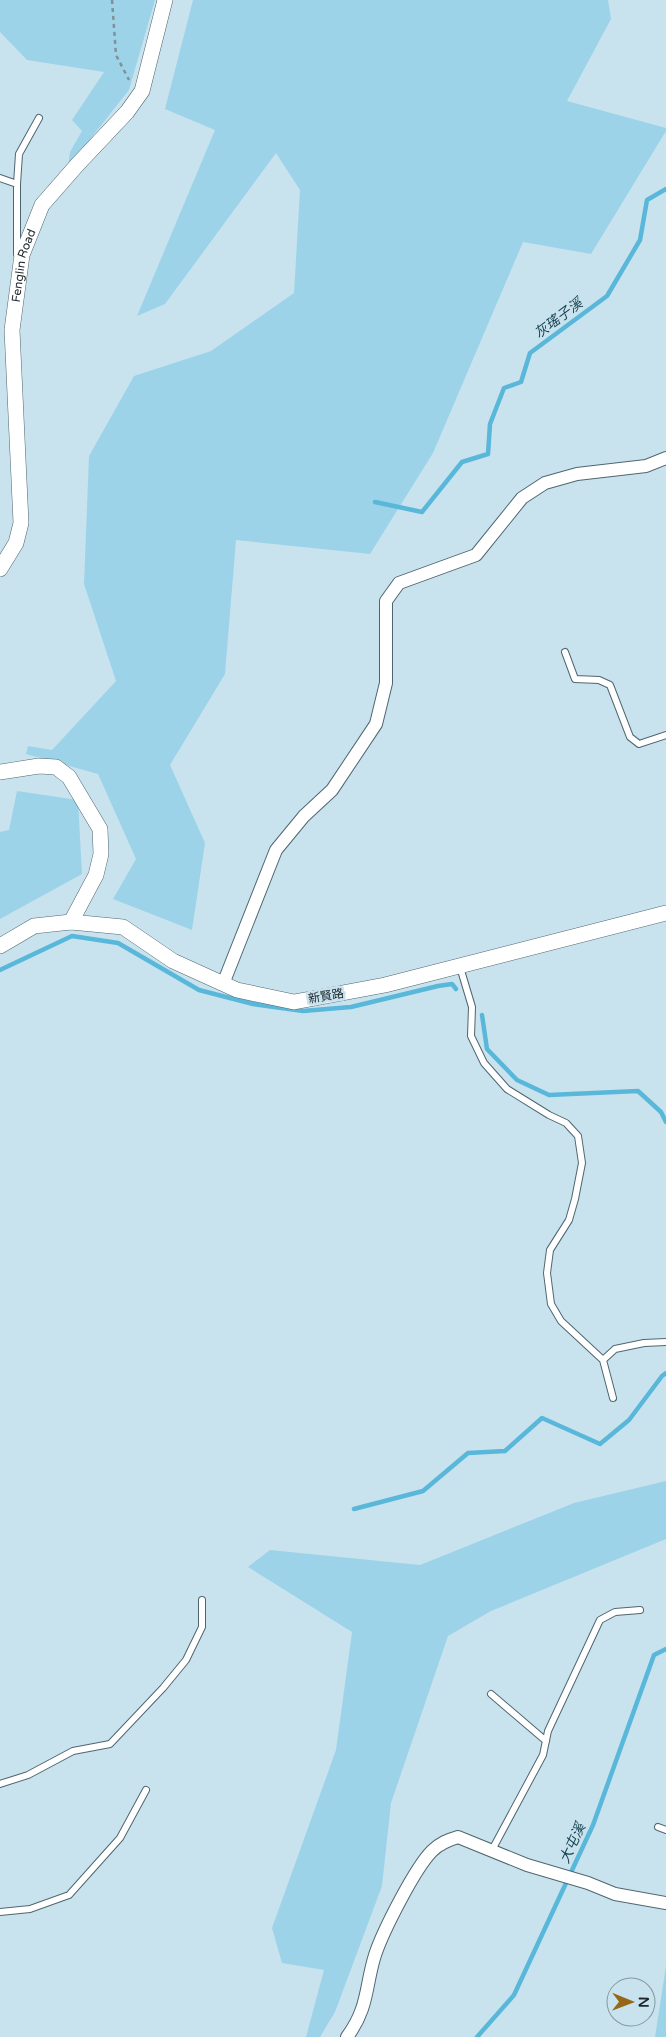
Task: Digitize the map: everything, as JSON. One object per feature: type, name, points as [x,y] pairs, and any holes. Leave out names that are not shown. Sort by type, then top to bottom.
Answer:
[{"type":"street","name":"Fenglin Road","points":[[0,569],[16,543],[22,523],[12,330],[22,255],[42,205],[126,112],[142,90],[165,0]]},
{"type":"street","points":[[223,984],[276,850],[304,816],[332,790],[376,724],[386,683],[386,601],[399,583],[476,555],[522,498],[545,483],[577,474],[646,466],[666,458]]},
{"type":"street","points":[[0,772],[38,766],[56,766],[69,777],[100,829],[101,854],[96,874],[71,922]]},
{"type":"street","name":"新賢路","points":[[0,946],[34,926],[71,922],[123,927],[173,961],[223,984],[237,990],[294,1002],[385,985],[666,913]]},
{"type":"street","points":[[347,2037],[357,2024],[365,2004],[375,1955],[388,1927],[419,1869],[431,1852],[442,1842],[458,1837],[527,1864],[588,1883],[615,1894],[666,1903]]},
{"type":"lane","points":[[17,285],[17,184],[19,154],[39,118]]},
{"type":"lane","points":[[0,178],[17,184]]},
{"type":"lane","points":[[565,652],[575,679],[599,680],[610,685],[630,736],[639,744],[666,735]]},
{"type":"lane","points":[[460,967],[472,1007],[470,1036],[484,1063],[507,1089],[549,1115],[566,1123],[578,1136],[582,1164],[575,1198],[569,1220],[550,1250],[547,1273],[551,1304],[561,1321],[603,1360],[613,1398]]},
{"type":"lane","points":[[603,1360],[615,1349],[644,1343],[666,1342]]},
{"type":"lane","points":[[0,1784],[28,1775],[74,1751],[110,1744],[163,1688],[186,1660],[202,1627],[202,1600]]},
{"type":"lane","points":[[492,1850],[543,1755],[548,1731],[600,1620],[615,1612],[640,1610]]},
{"type":"lane","points":[[491,1694],[546,1741]]},
{"type":"lane","points":[[0,1912],[30,1909],[69,1895],[120,1838],[146,1790]]},
{"type":"lane","points":[[658,1827],[666,1830]]},
{"type":"path","points":[[112,0],[116,55],[132,87],[142,90]]},
{"type":"shaded area","points":[[0,0],[155,0],[129,90],[68,167],[70,152],[82,131],[72,120],[104,72],[27,60],[0,32]]},
{"type":"shaded area","points":[[193,0],[608,0],[611,19],[567,101],[666,128],[666,131],[591,254],[523,242],[433,453],[370,554],[236,540],[225,674],[170,765],[205,843],[192,930],[113,899],[136,859],[98,774],[26,754],[28,746],[52,750],[116,681],[84,584],[89,456],[134,376],[211,351],[294,293],[300,190],[276,153],[165,304],[137,316],[215,130],[165,109]]},
{"type":"shaded area","points":[[17,791],[78,800],[82,874],[0,919],[0,832],[9,830]]},
{"type":"shaded area","points":[[666,1481],[666,1539],[491,1611],[448,1636],[391,1803],[382,1886],[335,2012],[320,2037],[306,2037],[324,1970],[282,1963],[272,1928],[336,1750],[352,1632],[248,1567],[270,1550],[420,1565],[574,1503]]},
{"type":"shaded area","points":[[666,1966],[666,2037],[655,2037]]},
{"type":"waterway","name":"灰瑤子溪","points":[[375,502],[422,512],[462,462],[488,454],[490,424],[504,388],[521,382],[530,353],[607,296],[640,240],[647,200],[666,189]]},
{"type":"waterway","points":[[0,970],[72,936],[118,943],[199,990],[253,1004],[303,1011],[351,1007],[438,986],[452,984],[456,989]]},
{"type":"waterway","points":[[482,1015],[487,1049],[517,1080],[549,1095],[638,1091],[661,1112],[666,1122]]},
{"type":"waterway","points":[[354,1509],[423,1491],[468,1453],[505,1451],[542,1418],[600,1444],[629,1420],[666,1373]]},
{"type":"waterway","name":"大屯溪","points":[[477,2037],[514,1995],[593,1825],[654,1655],[666,1649]]}]
